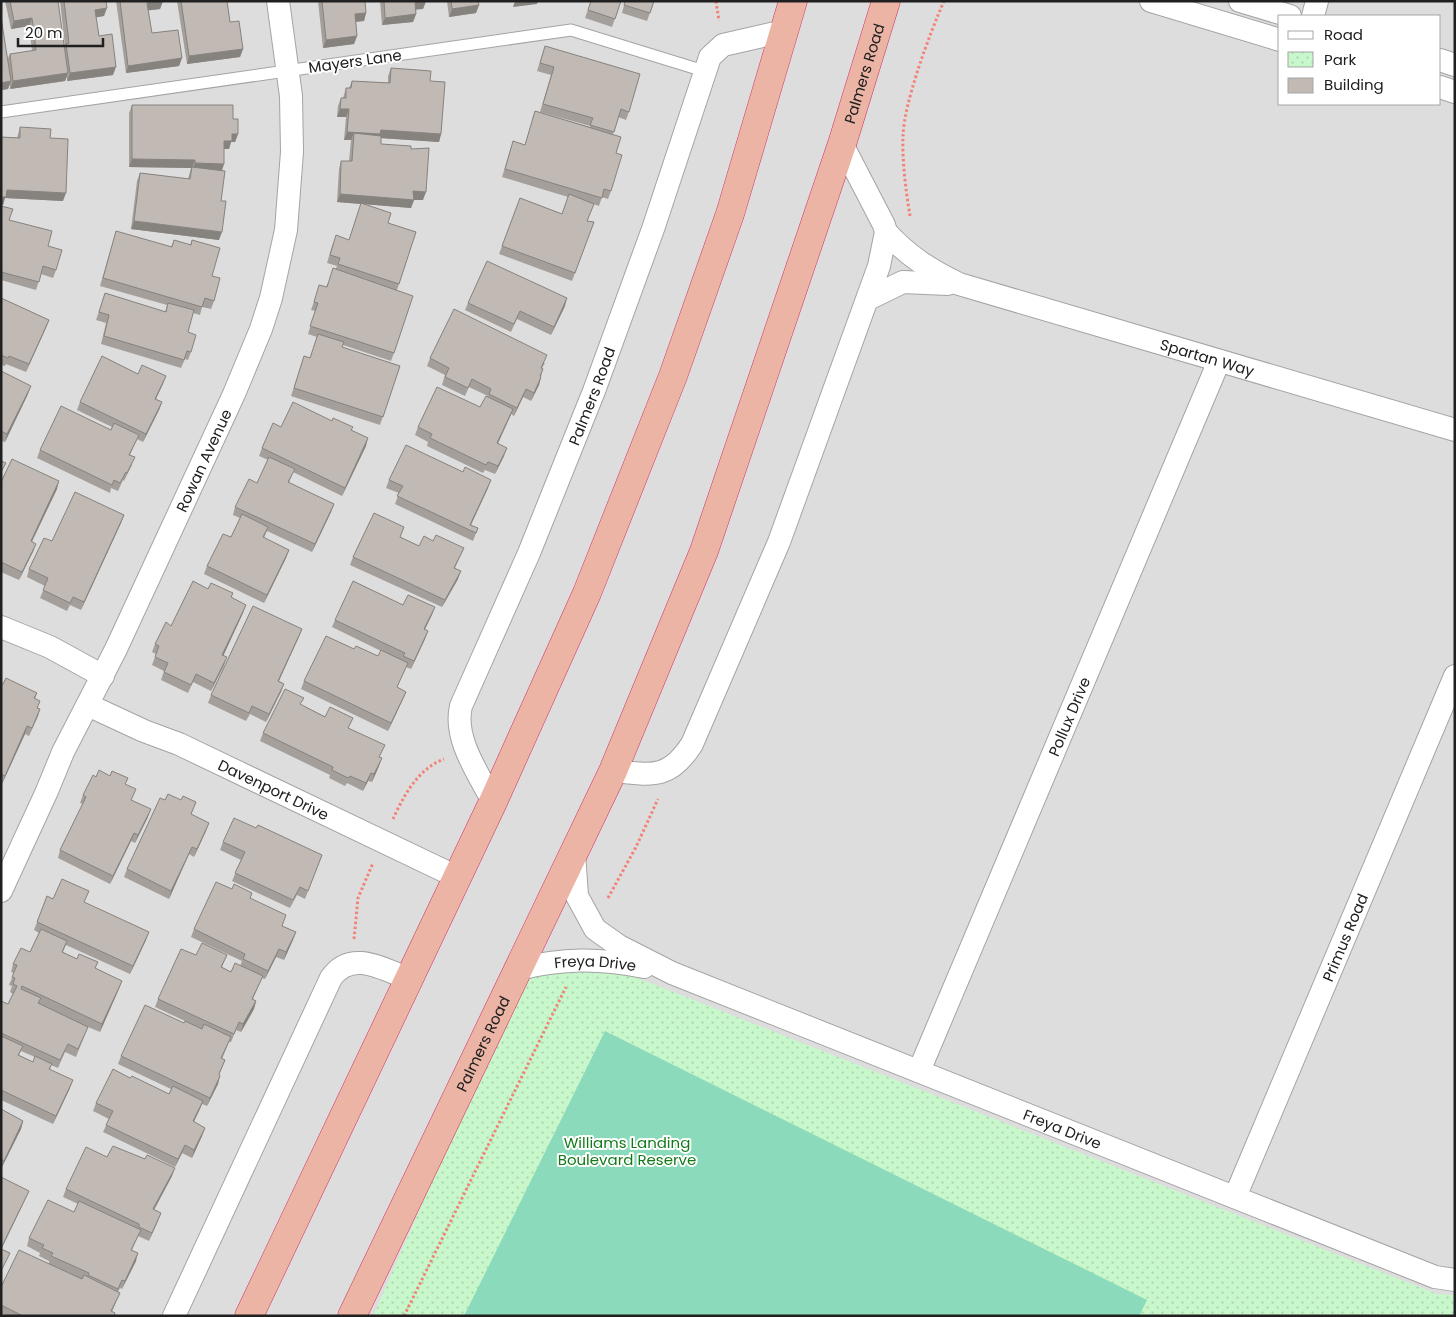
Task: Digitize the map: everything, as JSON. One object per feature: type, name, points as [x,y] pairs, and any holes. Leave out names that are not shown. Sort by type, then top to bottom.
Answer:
[{"type":"highway","points":[[249,1316],[493,802],[587,593],[673,376],[730,214],[792,1]]},
{"type":"highway","name":"Palmers Road","points":[[352,1316],[613,771],[704,551],[842,144],[886,1]]},
{"type":"street","name":"Rowan Avenue","points":[[1,890],[47,792],[63,752],[103,676],[242,376],[271,298],[286,230],[290,190],[292,122],[288,71],[278,1]]},
{"type":"street","points":[[1152,1],[1278,39]]},
{"type":"street","points":[[1240,1],[1287,15]]},
{"type":"street","points":[[1313,15],[1317,1]]},
{"type":"street","name":"Palmers Road","points":[[493,802],[467,751],[460,726],[461,706],[529,553],[594,391],[675,165],[710,57],[723,46],[784,31]]},
{"type":"street","points":[[1441,60],[1455,65]]},
{"type":"street","points":[[1441,87],[1455,92]]},
{"type":"street","name":"Palmers Road","points":[[842,144],[885,229]]},
{"type":"street","name":"Spartan Way","points":[[885,229],[906,253],[926,268],[959,284],[1455,430]]},
{"type":"street","points":[[613,771],[644,774],[670,769],[681,761],[692,744],[779,542],[879,266],[885,229]]},
{"type":"street","name":"Spartan Way","points":[[868,298],[903,282],[959,284]]},
{"type":"street","name":"Pollux Drive","points":[[919,1071],[1220,361]]},
{"type":"street","points":[[1,627],[50,647],[103,676]]},
{"type":"street","name":"Primus Road","points":[[1235,1197],[1455,676]]},
{"type":"street","name":"Davenport Drive","points":[[88,705],[144,731],[188,748],[457,877]]},
{"type":"street","name":"Freya Drive","points":[[574,853],[576,896],[595,929],[619,946],[672,973],[1435,1277],[1455,1280]]},
{"type":"street","name":"Freya Drive","points":[[518,969],[547,962],[607,960],[672,973]]},
{"type":"street","points":[[174,1316],[331,978],[338,968],[352,963],[367,963],[409,979]]},
{"type":"lane","name":"Mayers Lane","points":[[1,112],[571,30],[704,72]]},
{"type":"path","points":[[885,229],[910,216],[907,202],[903,135],[911,95],[944,1]]},
{"type":"path","points":[[595,929],[612,887],[652,814],[670,769]]},
{"type":"path","points":[[404,1316],[580,960]]},
{"type":"shaded area","points":[[1,1],[1455,1],[1455,1316],[1,1316]]},
{"type":"green space","name":"Williams Landing Boulevard Reserve","points":[[557,970],[618,971],[648,982],[1437,1294],[1455,1295],[1455,1316],[373,1316],[523,974]]},
{"type":"green space","points":[[605,1031],[1147,1300],[1139,1316],[464,1316]]},
{"type":"building","points":[[10,1],[58,1],[68,73],[13,81],[10,54],[36,50],[32,18],[14,21]]},
{"type":"building","points":[[64,1],[106,1],[107,8],[95,10],[99,36],[112,34],[116,67],[70,73],[66,44],[69,43]]},
{"type":"building","points":[[120,1],[159,1],[147,3],[152,33],[178,30],[182,58],[128,66]]},
{"type":"building","points":[[181,1],[227,1],[230,22],[239,21],[243,49],[189,56]]},
{"type":"building","points":[[322,1],[365,1],[366,13],[355,14],[357,36],[326,40]]},
{"type":"building","points":[[384,1],[420,1],[415,2],[416,14],[385,18]]},
{"type":"building","points":[[451,1],[478,1],[479,5],[452,9]]},
{"type":"building","points":[[591,1],[621,1],[615,19],[588,10]]},
{"type":"building","points":[[625,1],[654,1],[650,13],[624,5]]},
{"type":"building","points":[[1,17],[11,81],[1,83]]},
{"type":"building","points":[[545,46],[640,74],[629,112],[621,109],[614,132],[590,125],[593,118],[543,104],[554,67],[540,63]]},
{"type":"building","points":[[391,68],[431,71],[430,81],[445,82],[441,134],[381,130],[380,134],[347,132],[349,109],[340,109],[341,98],[346,98],[346,88],[351,88],[352,81],[390,83]]},
{"type":"building","points":[[132,105],[233,105],[233,119],[238,119],[238,134],[232,134],[232,141],[224,141],[224,164],[195,163],[195,160],[132,159]]},
{"type":"building","points":[[535,111],[621,137],[616,153],[622,155],[611,191],[604,189],[602,198],[505,169],[513,141],[525,145]]},
{"type":"building","points":[[20,127],[51,129],[50,138],[68,139],[66,193],[7,190],[6,197],[1,197],[1,137],[20,138]]},
{"type":"building","points":[[354,133],[381,136],[381,144],[411,146],[411,149],[429,148],[426,192],[413,191],[414,200],[340,194],[341,161],[352,161]]},
{"type":"building","points":[[192,167],[225,171],[221,201],[226,201],[222,232],[134,221],[140,173],[190,179]]},
{"type":"building","points":[[569,194],[594,204],[587,221],[594,222],[575,273],[502,246],[520,198],[562,214]]},
{"type":"building","points":[[361,203],[391,213],[388,223],[416,232],[399,284],[338,264],[340,258],[330,255],[336,235],[349,240]]},
{"type":"building","points":[[1,206],[13,209],[9,220],[52,231],[48,246],[62,250],[56,270],[43,266],[39,282],[1,272]]},
{"type":"building","points":[[116,231],[172,247],[174,240],[191,245],[192,240],[220,248],[212,276],[220,278],[214,301],[205,298],[202,307],[103,278]]},
{"type":"building","points":[[487,261],[567,298],[554,327],[520,311],[514,324],[468,303]]},
{"type":"building","points":[[333,268],[413,296],[394,353],[310,326],[318,303],[314,302],[319,285],[327,287]]},
{"type":"building","points":[[105,293],[166,312],[168,303],[194,310],[188,332],[196,335],[191,352],[187,351],[184,360],[104,336],[109,315],[99,312]]},
{"type":"building","points":[[1,298],[49,320],[29,364],[1,355]]},
{"type":"building","points":[[454,309],[547,355],[534,393],[526,389],[517,408],[489,394],[491,389],[472,379],[468,388],[445,377],[449,368],[430,358]]},
{"type":"building","points":[[318,334],[344,342],[342,347],[400,366],[383,417],[294,388],[304,356],[310,358]]},
{"type":"building","points":[[102,356],[138,374],[142,365],[166,376],[155,399],[162,402],[146,434],[80,402]]},
{"type":"building","points":[[1,371],[31,386],[7,434],[1,431]]},
{"type":"building","points":[[437,387],[480,407],[486,396],[513,409],[497,443],[507,448],[498,466],[488,462],[486,465],[430,438],[432,434],[418,427]]},
{"type":"building","points":[[293,402],[332,421],[333,418],[353,427],[351,430],[368,438],[345,488],[262,448],[273,423],[281,427]]},
{"type":"building","points":[[61,406],[111,430],[114,423],[139,435],[129,455],[135,457],[120,483],[114,480],[112,485],[40,450]]},
{"type":"building","points":[[406,445],[463,472],[465,467],[491,480],[470,525],[478,528],[476,533],[397,496],[403,486],[389,480]]},
{"type":"building","points":[[269,457],[295,469],[288,482],[334,504],[315,544],[235,507],[249,479],[257,483]]},
{"type":"building","points":[[12,459],[59,481],[31,541],[36,544],[22,572],[1,562],[1,482]]},
{"type":"building","points":[[1,461],[6,463],[1,472]]},
{"type":"building","points":[[75,492],[124,515],[84,602],[73,597],[70,603],[43,590],[48,578],[29,569],[44,538],[52,541]]},
{"type":"building","points":[[374,513],[404,527],[400,537],[419,546],[424,536],[433,541],[436,535],[464,548],[454,568],[461,571],[445,600],[353,557]]},
{"type":"building","points":[[242,514],[268,527],[263,537],[289,550],[267,595],[207,566],[223,534],[231,537]]},
{"type":"building","points":[[193,581],[208,589],[211,583],[233,593],[231,597],[246,605],[222,655],[227,657],[214,683],[196,674],[191,685],[164,672],[168,663],[155,657],[159,646],[155,644],[166,622],[171,626]]},
{"type":"building","points":[[353,581],[403,605],[408,595],[435,607],[424,629],[428,631],[414,661],[403,656],[405,653],[335,620]]},
{"type":"building","points":[[253,606],[302,629],[278,681],[284,684],[269,714],[252,706],[249,713],[211,695]]},
{"type":"building","points":[[326,636],[354,649],[356,646],[378,656],[381,650],[408,663],[397,687],[406,692],[391,723],[304,681]]},
{"type":"building","points":[[6,678],[37,693],[34,698],[40,701],[37,708],[40,709],[32,728],[27,726],[5,776],[1,774],[1,684],[3,684]]},
{"type":"building","points":[[285,689],[304,698],[300,704],[325,717],[330,707],[353,718],[348,728],[385,745],[379,757],[382,758],[374,774],[371,773],[366,783],[350,776],[348,778],[332,770],[333,767],[263,733]]},
{"type":"building","points":[[99,770],[110,776],[112,771],[128,778],[125,784],[136,789],[131,800],[151,809],[138,835],[134,833],[113,876],[60,850],[86,797],[83,795],[93,775],[96,777]]},
{"type":"building","points":[[168,794],[181,800],[183,796],[196,802],[191,814],[209,823],[197,849],[192,847],[171,891],[127,869],[160,798],[165,800]]},
{"type":"building","points":[[234,818],[256,828],[258,825],[322,855],[308,891],[300,887],[293,900],[235,873],[245,852],[223,842]]},
{"type":"building","points":[[62,879],[89,891],[84,902],[149,932],[133,966],[37,922],[47,896],[53,899]]},
{"type":"building","points":[[216,882],[232,889],[234,884],[252,893],[250,898],[286,915],[282,926],[296,932],[286,952],[279,949],[268,971],[243,959],[245,954],[194,929]]},
{"type":"building","points":[[41,929],[67,941],[62,952],[77,959],[79,954],[98,962],[95,968],[122,981],[102,1024],[22,986],[21,989],[41,998],[38,1003],[88,1027],[78,1049],[68,1044],[60,1060],[1,1033],[1,1001],[8,1004],[17,986],[13,984],[15,978],[12,977],[17,965],[13,964],[21,948],[30,952]]},
{"type":"building","points":[[202,943],[227,955],[221,967],[231,972],[235,963],[263,976],[252,999],[256,1001],[243,1024],[239,1022],[234,1034],[158,999],[181,949],[196,955]]},
{"type":"building","points":[[145,1005],[184,1023],[185,1021],[202,1029],[204,1024],[231,1037],[221,1058],[225,1060],[210,1098],[121,1056]]},
{"type":"building","points":[[1,1036],[23,1046],[18,1055],[33,1062],[35,1056],[52,1064],[49,1069],[73,1080],[56,1116],[1,1090]]},
{"type":"building","points":[[113,1069],[169,1094],[173,1086],[203,1101],[193,1121],[205,1128],[194,1150],[185,1145],[178,1159],[106,1125],[113,1111],[96,1103]]},
{"type":"building","points":[[1,1109],[23,1121],[4,1161],[1,1159]]},
{"type":"building","points":[[113,1146],[145,1159],[147,1155],[175,1168],[153,1209],[161,1213],[152,1233],[139,1227],[139,1224],[66,1189],[86,1147],[107,1157]]},
{"type":"building","points":[[1,1177],[29,1191],[1,1248]]},
{"type":"building","points":[[48,1200],[74,1212],[79,1201],[141,1230],[131,1250],[138,1253],[125,1281],[122,1280],[118,1289],[88,1275],[89,1273],[51,1256],[53,1253],[42,1248],[44,1245],[29,1238]]},
{"type":"building","points":[[1,1249],[10,1253],[1,1271]]},
{"type":"building","points":[[19,1250],[82,1279],[84,1275],[120,1293],[111,1311],[115,1313],[114,1316],[23,1316],[1,1305],[1,1287]]}]
